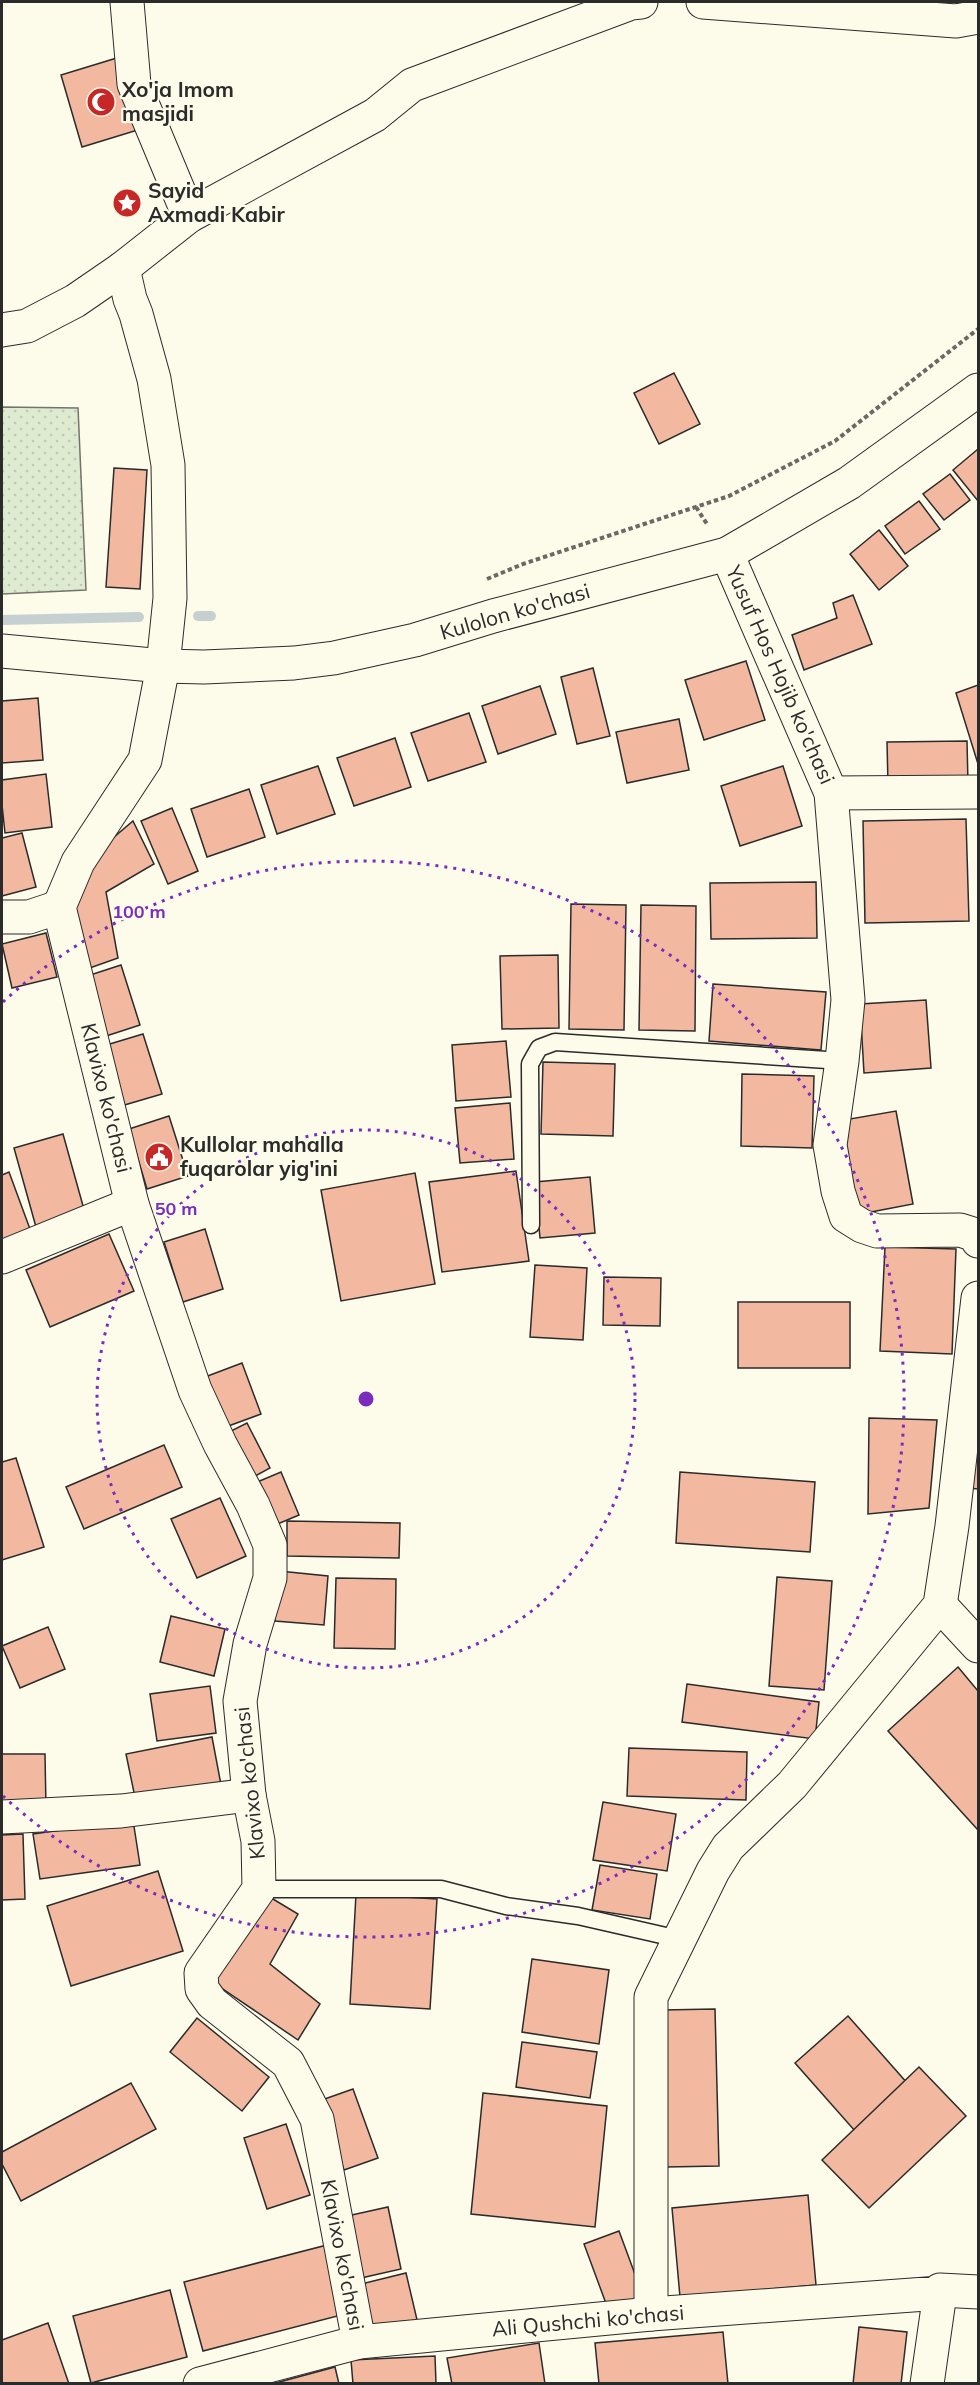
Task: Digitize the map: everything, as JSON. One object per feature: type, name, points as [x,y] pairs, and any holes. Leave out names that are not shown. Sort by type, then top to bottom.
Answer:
[{"type":"street","points":[[127,2],[134,84],[189,216]]},
{"type":"street","points":[[2,330],[27,326],[75,301],[123,268],[189,216],[375,115],[412,85],[631,3],[641,2]]},
{"type":"street","points":[[703,2],[956,21],[978,17]]},
{"type":"street","points":[[2,917],[29,917],[59,907],[78,862],[145,760],[163,666],[170,598],[168,465],[154,379],[123,268]]},
{"type":"street","name":"Kulolon ko'chasi","points":[[2,651],[163,666],[204,667],[294,663],[375,650],[493,616],[727,555],[849,483],[978,390]]},
{"type":"street","name":"Yusuf Hos Hojib ko'chasi","points":[[727,555],[831,793],[978,792]]},
{"type":"street","points":[[831,793],[848,1000],[830,1145],[838,1191],[846,1216],[862,1226],[878,1231],[960,1230],[976,1235],[978,1241]]},
{"type":"street","name":"Klavixo ko'chasi","points":[[59,907],[132,1204],[195,1390],[220,1444],[253,1505],[270,1545],[270,1578],[250,1644],[240,1701],[249,1795],[258,1841],[259,1889],[201,1973],[202,1989],[212,2003],[288,2063],[317,2119],[359,2343]]},
{"type":"street","points":[[2,1257],[132,1204]]},
{"type":"street","points":[[651,2314],[651,1997],[712,1871],[728,1847],[792,1785],[940,1605],[952,1526],[978,1298]]},
{"type":"street","points":[[940,1605],[978,1646]]},
{"type":"street","points":[[2,1817],[121,1811],[249,1795]]},
{"type":"street","name":"Ali Qushchi ko'chasi","points":[[200,2384],[359,2343],[651,2314],[940,2293],[940,2290],[978,2292]]},
{"type":"street","points":[[927,2384],[940,2293]]},
{"type":"lane","points":[[531,1225],[531,1064],[539,1048],[555,1042],[842,1061]]},
{"type":"lane","points":[[259,1889],[441,1889],[506,1906],[578,1916],[679,1939]]},
{"type":"path","points":[[479,582],[523,564],[729,496],[835,441],[978,329]]},
{"type":"green space","points":[[2,407],[78,408],[86,590],[2,594]]},
{"type":"building","name":"Xo'ja Imom masjidi","points":[[120,57],[141,129],[82,147],[61,75]]},
{"type":"building","points":[[674,373],[700,424],[659,444],[634,393]]},
{"type":"building","points":[[978,449],[978,501],[953,470]]},
{"type":"building","points":[[114,468],[147,470],[140,589],[106,587]]},
{"type":"building","points":[[950,474],[970,500],[944,520],[923,494]]},
{"type":"building","points":[[919,501],[940,529],[905,554],[885,526]]},
{"type":"building","points":[[879,530],[908,566],[879,590],[850,554]]},
{"type":"building","points":[[853,595],[872,644],[804,670],[792,635],[837,618],[833,603]]},
{"type":"building","points":[[746,661],[765,720],[704,740],[685,680]]},
{"type":"building","points":[[593,668],[610,736],[577,744],[561,677]]},
{"type":"building","points":[[978,685],[978,764],[956,693]]},
{"type":"building","points":[[540,686],[556,734],[498,754],[482,706]]},
{"type":"building","points":[[38,698],[43,760],[2,763],[2,701]]},
{"type":"building","points":[[469,713],[486,762],[428,781],[411,733]]},
{"type":"building","points":[[679,719],[689,770],[627,783],[616,732]]},
{"type":"building","points":[[395,738],[411,787],[354,806],[337,758]]},
{"type":"building","points":[[967,741],[968,784],[888,785],[887,742]]},
{"type":"building","points":[[318,766],[335,814],[277,834],[261,785]]},
{"type":"building","points":[[783,766],[802,826],[740,846],[721,786]]},
{"type":"building","points":[[46,774],[52,827],[5,833],[2,780]]},
{"type":"building","points":[[249,789],[265,837],[207,857],[191,809]]},
{"type":"building","points":[[172,808],[198,871],[168,884],[141,821]]},
{"type":"building","points":[[966,819],[969,921],[865,923],[863,821]]},
{"type":"building","points":[[133,821],[154,864],[106,892],[118,958],[84,970],[65,905],[100,849]]},
{"type":"building","points":[[22,833],[36,887],[2,896],[2,838]]},
{"type":"building","points":[[816,882],[817,938],[711,939],[710,883]]},
{"type":"building","points":[[571,904],[626,905],[624,1030],[569,1029]]},
{"type":"building","points":[[641,905],[696,906],[695,1031],[639,1030]]},
{"type":"building","points":[[46,933],[57,977],[12,988],[2,944]]},
{"type":"building","points":[[558,955],[559,1028],[502,1029],[500,956]]},
{"type":"building","points":[[121,965],[140,1025],[100,1038],[81,978]]},
{"type":"building","points":[[713,984],[826,992],[821,1050],[709,1041]]},
{"type":"building","points":[[926,1000],[931,1068],[864,1073],[860,1004]]},
{"type":"building","points":[[143,1034],[162,1094],[121,1106],[103,1046]]},
{"type":"building","points":[[506,1041],[511,1097],[456,1101],[452,1045]]},
{"type":"building","points":[[543,1062],[615,1064],[613,1136],[541,1134]]},
{"type":"building","points":[[742,1074],[814,1076],[812,1148],[741,1146]]},
{"type":"building","points":[[510,1103],[514,1159],[460,1163],[455,1108]]},
{"type":"building","points":[[896,1111],[913,1204],[855,1215],[838,1121]]},
{"type":"building","points":[[169,1116],[188,1176],[147,1189],[129,1129]]},
{"type":"building","points":[[63,1134],[85,1213],[36,1227],[14,1148]]},
{"type":"building","points":[[516,1171],[529,1261],[442,1272],[429,1182]]},
{"type":"building","points":[[9,1172],[30,1229],[2,1240],[2,1175]]},
{"type":"building","points":[[415,1173],[435,1284],[341,1301],[321,1190]]},
{"type":"building","points":[[590,1177],[595,1233],[540,1238],[535,1182]]},
{"type":"building","points":[[205,1229],[223,1289],[183,1302],[164,1242]]},
{"type":"building","points":[[109,1234],[134,1291],[50,1327],[26,1270]]},
{"type":"building","points":[[885,1247],[956,1249],[952,1354],[880,1351]]},
{"type":"building","points":[[535,1265],[587,1268],[583,1340],[530,1337]]},
{"type":"building","points":[[604,1277],[661,1278],[660,1326],[603,1325]]},
{"type":"building","points":[[738,1302],[850,1302],[850,1368],[738,1368]]},
{"type":"building","points":[[242,1363],[261,1414],[223,1428],[205,1377]]},
{"type":"building","points":[[978,1407],[978,1489],[968,1488]]},
{"type":"building","points":[[869,1418],[937,1420],[929,1508],[868,1514]]},
{"type":"building","points":[[247,1423],[270,1468],[248,1480],[225,1434]]},
{"type":"building","points":[[164,1445],[182,1487],[84,1529],[66,1487]]},
{"type":"building","points":[[16,1458],[44,1547],[2,1560],[2,1462]]},
{"type":"building","points":[[281,1472],[299,1515],[268,1528],[250,1485]]},
{"type":"building","points":[[680,1472],[815,1482],[810,1552],[676,1543]]},
{"type":"building","points":[[220,1498],[246,1556],[197,1578],[171,1519]]},
{"type":"building","points":[[287,1521],[400,1523],[399,1558],[287,1556]]},
{"type":"building","points":[[279,1571],[328,1576],[324,1625],[275,1621]]},
{"type":"building","points":[[777,1577],[832,1581],[824,1690],[769,1686]]},
{"type":"building","points":[[336,1578],[396,1579],[395,1649],[334,1648]]},
{"type":"building","points":[[171,1616],[225,1629],[214,1676],[160,1662]]},
{"type":"building","points":[[48,1627],[65,1669],[20,1688],[2,1646]]},
{"type":"building","points":[[958,1667],[978,1691],[978,1830],[888,1731]]},
{"type":"building","points":[[687,1684],[819,1702],[815,1739],[682,1722]]},
{"type":"building","points":[[210,1686],[216,1733],[157,1741],[150,1694]]},
{"type":"building","points":[[212,1737],[222,1790],[137,1807],[126,1754]]},
{"type":"building","points":[[629,1748],[747,1752],[746,1800],[627,1796]]},
{"type":"building","points":[[2,1754],[45,1754],[46,1808],[2,1809]]},
{"type":"building","points":[[603,1802],[676,1814],[667,1871],[593,1860]]},
{"type":"building","points":[[133,1820],[140,1865],[40,1879],[33,1834]]},
{"type":"building","points":[[23,1834],[25,1899],[2,1900],[2,1835]]},
{"type":"building","points":[[600,1865],[657,1874],[650,1919],[592,1910]]},
{"type":"building","points":[[158,1871],[183,1951],[71,1986],[47,1906]]},
{"type":"building","points":[[356,1894],[437,1899],[430,2009],[350,2004]]},
{"type":"building","points":[[268,1896],[298,1914],[270,1964],[320,2004],[298,2040],[214,1983]]},
{"type":"building","points":[[532,1959],[609,1970],[599,2044],[522,2032]]},
{"type":"building","points":[[715,2009],[719,2166],[666,2167],[662,2010]]},
{"type":"building","points":[[848,2016],[908,2084],[855,2131],[795,2063]]},
{"type":"building","points":[[197,2018],[269,2077],[242,2111],[170,2052]]},
{"type":"building","points":[[522,2042],[597,2052],[590,2098],[516,2087]]},
{"type":"building","points":[[919,2067],[966,2116],[869,2208],[822,2160]]},
{"type":"building","points":[[131,2083],[156,2129],[21,2201],[2,2164],[2,2152]]},
{"type":"building","points":[[353,2089],[378,2158],[344,2170],[319,2101]]},
{"type":"building","points":[[483,2093],[607,2106],[595,2227],[471,2214]]},
{"type":"building","points":[[286,2124],[310,2195],[267,2209],[244,2138]]},
{"type":"building","points":[[808,2195],[816,2285],[680,2297],[672,2208]]},
{"type":"building","points":[[388,2207],[401,2269],[352,2280],[338,2218]]},
{"type":"building","points":[[619,2231],[646,2304],[611,2317],[584,2244]]},
{"type":"building","points":[[327,2245],[345,2314],[203,2351],[184,2282]]},
{"type":"building","points":[[406,2273],[418,2324],[365,2336],[353,2286]]},
{"type":"building","points":[[170,2290],[187,2357],[91,2383],[73,2316]]},
{"type":"building","points":[[48,2323],[69,2384],[2,2384],[2,2340]]},
{"type":"building","points":[[859,2327],[907,2332],[901,2384],[853,2384]]},
{"type":"building","points":[[723,2332],[728,2384],[599,2384],[595,2343]]},
{"type":"building","points":[[539,2343],[545,2384],[452,2384],[447,2358]]},
{"type":"building","points":[[435,2356],[436,2384],[353,2384],[351,2360]]},
{"type":"building","points":[[335,2367],[339,2384],[272,2384]]},
{"type":"waterway","points":[[198,616],[211,616]]},
{"type":"waterway","points":[[2,620],[139,617]]},
{"type":"place","name":"Xo'ja Imom masjidi","points":[[101,102]]},
{"type":"place","name":"Sayid Axmadi Kabir","points":[[127,203]]},
{"type":"place","name":"Kullolar mahalla fuqarolar yig'ini","points":[[159,1157]]}]
